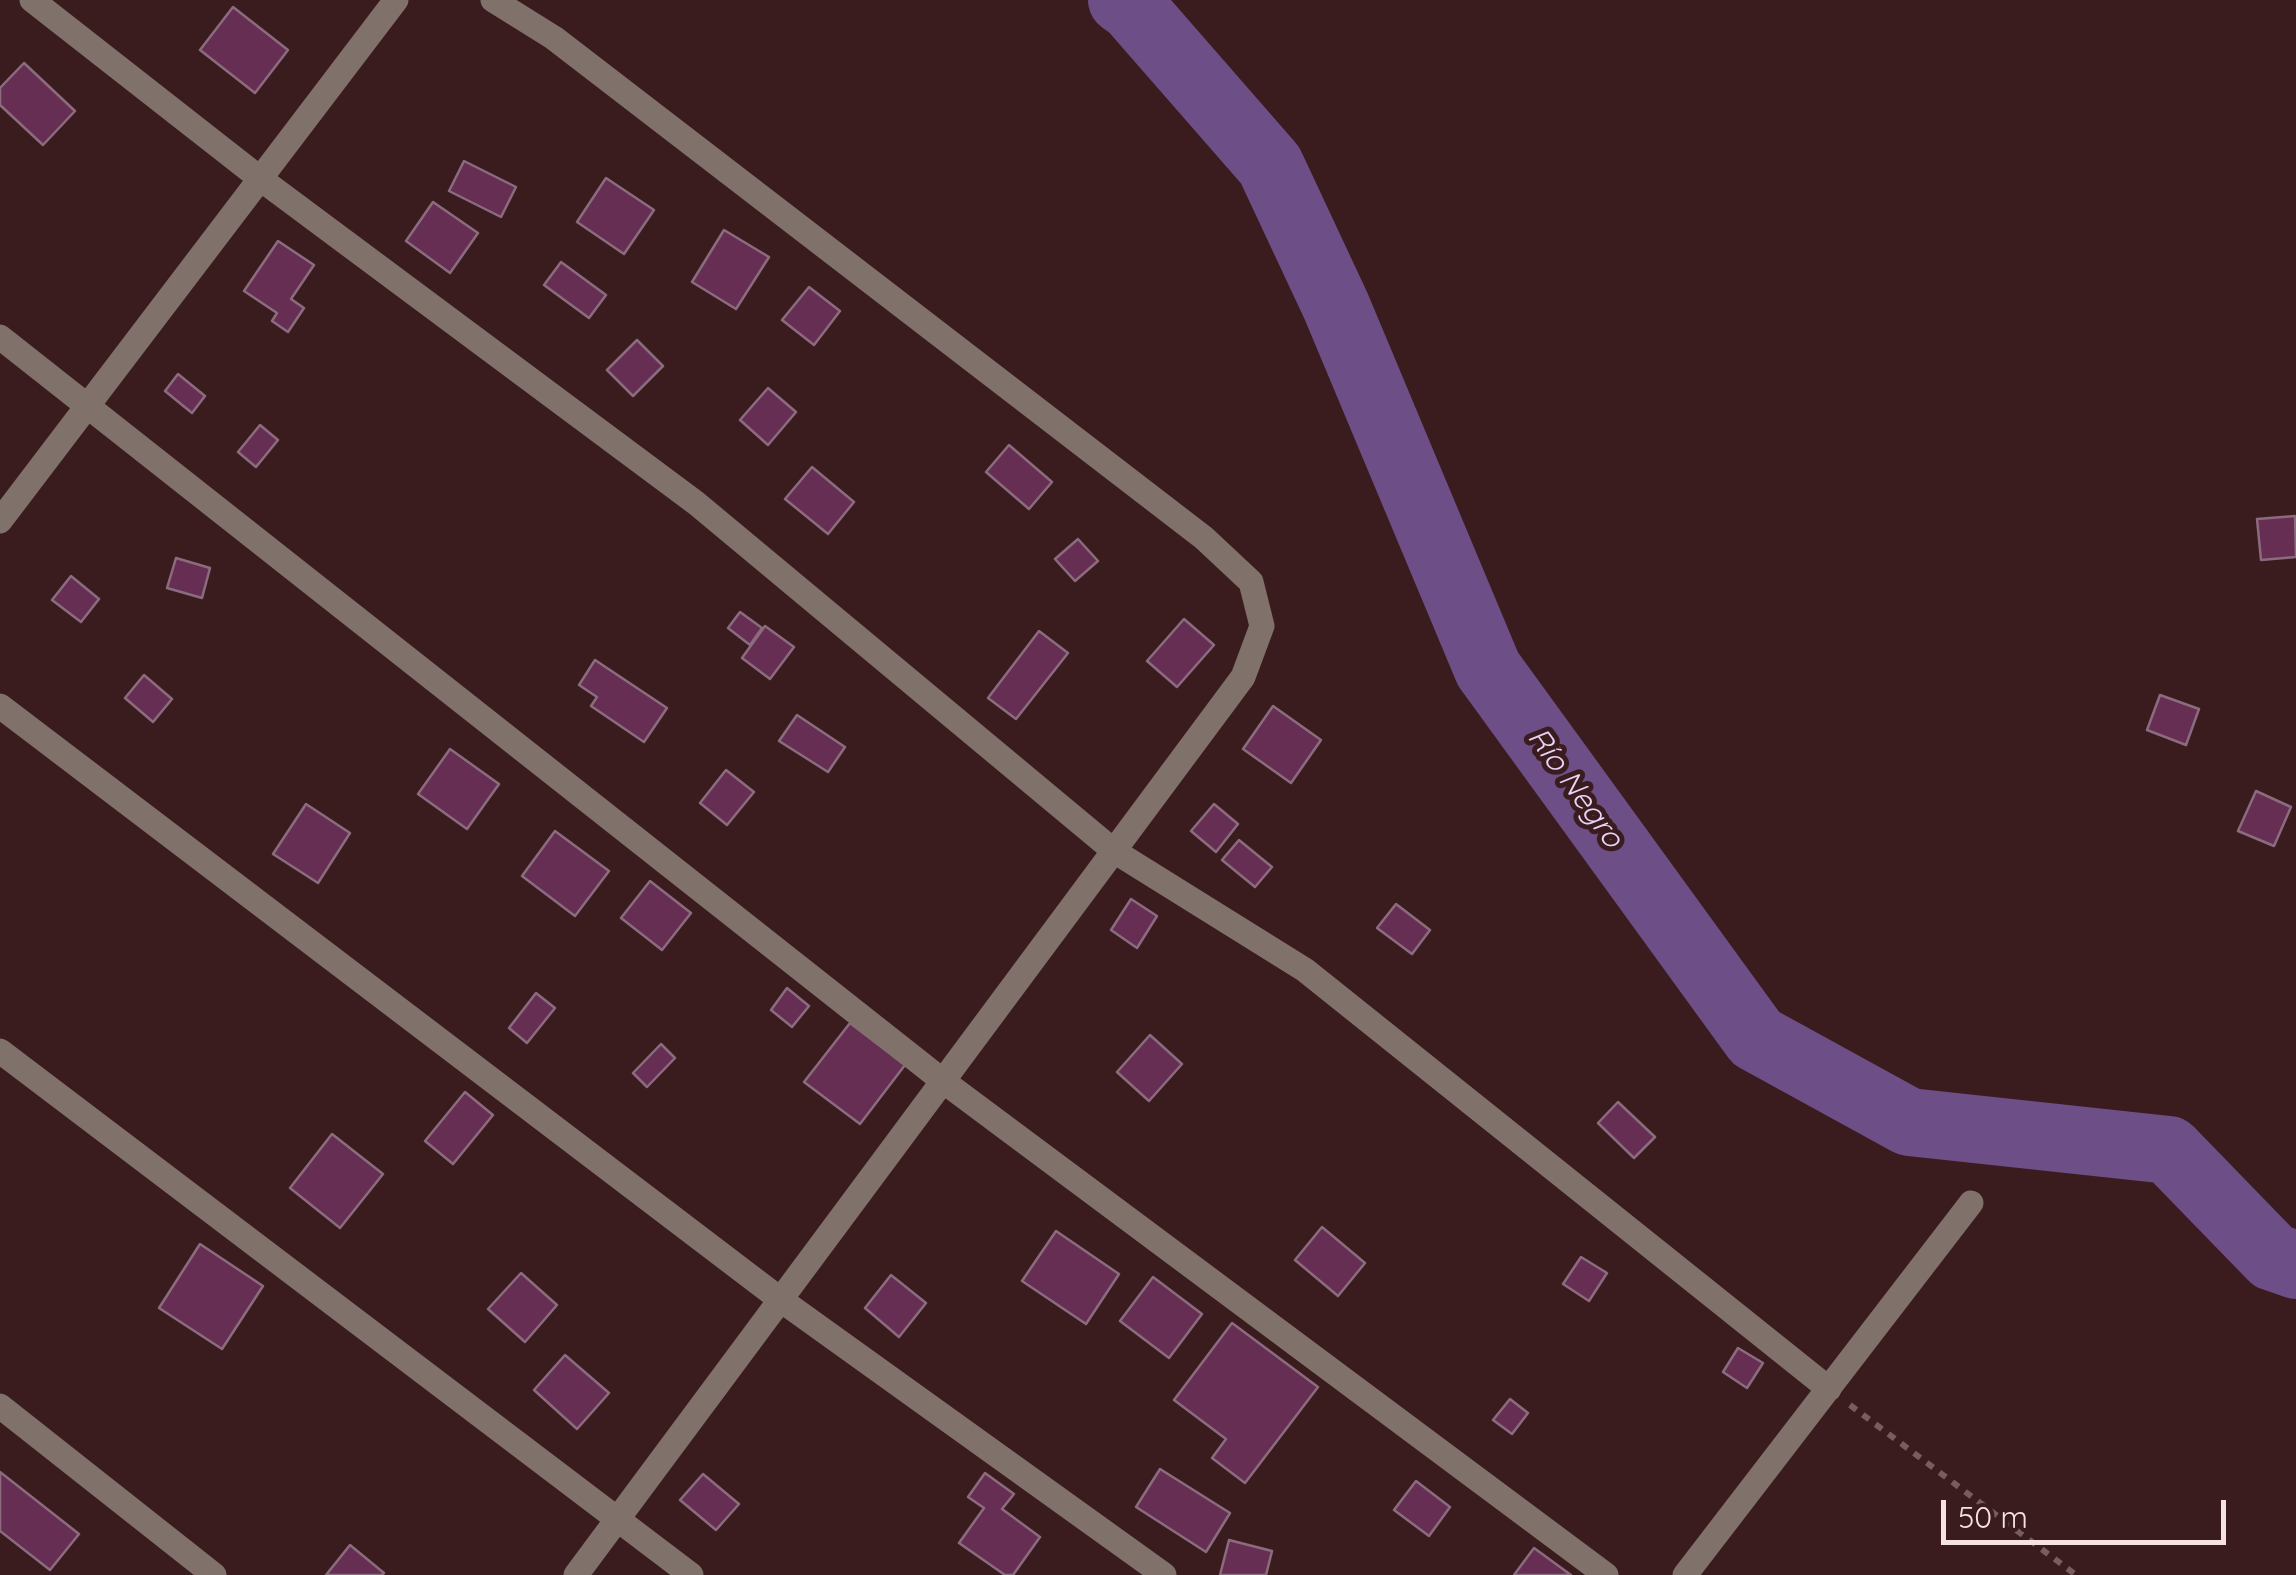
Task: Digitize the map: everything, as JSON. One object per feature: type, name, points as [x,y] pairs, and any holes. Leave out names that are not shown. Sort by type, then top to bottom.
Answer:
[{"type":"street","points":[[32,0],[262,180],[696,503],[1114,851],[1305,970],[1829,1389]]},
{"type":"street","points":[[0,521],[396,0]]},
{"type":"street","points":[[494,0],[554,38],[1204,538],[1251,582],[1262,626],[1243,677],[576,1575]]},
{"type":"street","points":[[0,336],[943,1081],[1606,1575]]},
{"type":"street","points":[[0,706],[781,1300],[1164,1575]]},
{"type":"street","points":[[0,1051],[691,1575]]},
{"type":"street","points":[[1685,1575],[1972,1203]]},
{"type":"street","points":[[0,1406],[214,1575]]},
{"type":"path","points":[[1829,1389],[2076,1575]]},
{"type":"building","points":[[233,7],[288,50],[255,93],[200,50]]},
{"type":"building","points":[[24,63],[75,111],[43,145],[0,105],[0,88]]},
{"type":"building","points":[[464,161],[516,187],[501,217],[449,191]]},
{"type":"building","points":[[606,178],[654,210],[624,254],[577,222]]},
{"type":"building","points":[[433,202],[478,233],[450,273],[406,241]]},
{"type":"building","points":[[724,230],[769,257],[736,309],[692,282]]},
{"type":"building","points":[[278,241],[314,265],[291,299],[304,308],[288,332],[272,321],[277,313],[244,291]]},
{"type":"building","points":[[561,262],[606,295],[589,318],[544,285]]},
{"type":"building","points":[[809,287],[840,311],[814,345],[782,320]]},
{"type":"building","points":[[637,340],[663,366],[633,396],[607,370]]},
{"type":"building","points":[[178,374],[205,396],[192,413],[165,391]]},
{"type":"building","points":[[768,388],[796,412],[768,445],[740,420]]},
{"type":"building","points":[[260,425],[278,440],[256,467],[238,452]]},
{"type":"building","points":[[1009,445],[1052,482],[1029,509],[986,472]]},
{"type":"building","points":[[812,467],[854,502],[828,534],[785,499]]},
{"type":"building","points":[[2295,516],[2296,557],[2261,560],[2257,519]]},
{"type":"building","points":[[1078,539],[1098,561],[1075,581],[1055,559]]},
{"type":"building","points":[[176,558],[210,568],[202,598],[167,588]]},
{"type":"building","points":[[71,576],[99,599],[81,622],[52,600]]},
{"type":"building","points":[[740,612],[762,628],[750,645],[728,628]]},
{"type":"building","points":[[1184,619],[1214,645],[1177,687],[1147,661]]},
{"type":"building","points":[[765,626],[794,647],[770,679],[742,658]]},
{"type":"building","points":[[1039,631],[1068,653],[1016,719],[988,698]]},
{"type":"building","points":[[595,660],[667,708],[644,742],[591,706],[597,697],[579,685]]},
{"type":"building","points":[[144,675],[172,699],[153,722],[125,698]]},
{"type":"building","points":[[2160,695],[2199,709],[2186,745],[2147,730]]},
{"type":"building","points":[[1273,706],[1321,740],[1291,783],[1243,749]]},
{"type":"building","points":[[797,715],[845,747],[828,772],[779,741]]},
{"type":"building","points":[[450,749],[499,784],[467,829],[418,794]]},
{"type":"building","points":[[726,770],[754,792],[727,825],[700,803]]},
{"type":"building","points":[[2256,791],[2291,807],[2274,846],[2238,831]]},
{"type":"building","points":[[306,804],[350,833],[318,883],[273,854]]},
{"type":"building","points":[[1214,804],[1238,824],[1216,852],[1191,831]]},
{"type":"building","points":[[555,831],[609,871],[575,916],[522,876]]},
{"type":"building","points":[[1239,840],[1272,867],[1255,887],[1222,860]]},
{"type":"building","points":[[650,881],[691,913],[662,950],[621,918]]},
{"type":"building","points":[[1131,899],[1157,916],[1137,948],[1111,930]]},
{"type":"building","points":[[1396,904],[1430,930],[1412,954],[1377,928]]},
{"type":"building","points":[[787,988],[809,1006],[792,1027],[771,1010]]},
{"type":"building","points":[[536,993],[555,1008],[527,1043],[509,1028]]},
{"type":"building","points":[[850,1023],[905,1065],[860,1124],[804,1082]]},
{"type":"building","points":[[1150,1035],[1182,1064],[1149,1101],[1117,1072]]},
{"type":"building","points":[[661,1044],[675,1058],[647,1087],[633,1073]]},
{"type":"building","points":[[465,1092],[493,1115],[453,1164],[425,1141]]},
{"type":"building","points":[[1618,1102],[1655,1137],[1634,1158],[1598,1123]]},
{"type":"building","points":[[332,1134],[383,1174],[340,1228],[290,1188]]},
{"type":"building","points":[[1322,1227],[1365,1263],[1338,1296],[1295,1260]]},
{"type":"building","points":[[1056,1231],[1119,1274],[1086,1324],[1022,1281]]},
{"type":"building","points":[[200,1244],[263,1286],[222,1349],[159,1308]]},
{"type":"building","points":[[1581,1257],[1607,1273],[1589,1301],[1563,1284]]},
{"type":"building","points":[[521,1273],[557,1305],[525,1342],[488,1309]]},
{"type":"building","points":[[891,1275],[926,1303],[899,1337],[865,1308]]},
{"type":"building","points":[[1153,1277],[1202,1314],[1169,1358],[1120,1321]]},
{"type":"building","points":[[1232,1323],[1318,1387],[1245,1483],[1212,1458],[1226,1439],[1174,1400]]},
{"type":"building","points":[[1738,1348],[1763,1363],[1747,1388],[1723,1372]]},
{"type":"building","points":[[565,1355],[609,1393],[577,1429],[534,1390]]},
{"type":"building","points":[[1510,1399],[1528,1413],[1512,1434],[1493,1420]]},
{"type":"building","points":[[1160,1469],[1230,1513],[1206,1552],[1136,1507]]},
{"type":"building","points":[[0,1472],[79,1534],[50,1570],[0,1531]]},
{"type":"building","points":[[985,1473],[1014,1494],[1002,1509],[1040,1537],[1013,1575],[1005,1575],[959,1543],[984,1508],[968,1497]]},
{"type":"building","points":[[703,1474],[739,1504],[716,1530],[680,1500]]},
{"type":"building","points":[[1416,1481],[1450,1507],[1429,1536],[1394,1510]]},
{"type":"building","points":[[1229,1540],[1272,1551],[1266,1575],[1220,1575]]},
{"type":"building","points":[[350,1545],[384,1573],[326,1575]]},
{"type":"building","points":[[1534,1548],[1571,1575],[1514,1575]]},
{"type":"waterway","name":"Río Negro","points":[[1122,0],[1270,165],[1336,306],[1488,669],[1756,1038],[1909,1122],[2169,1150],[2273,1257],[2296,1265]]}]
